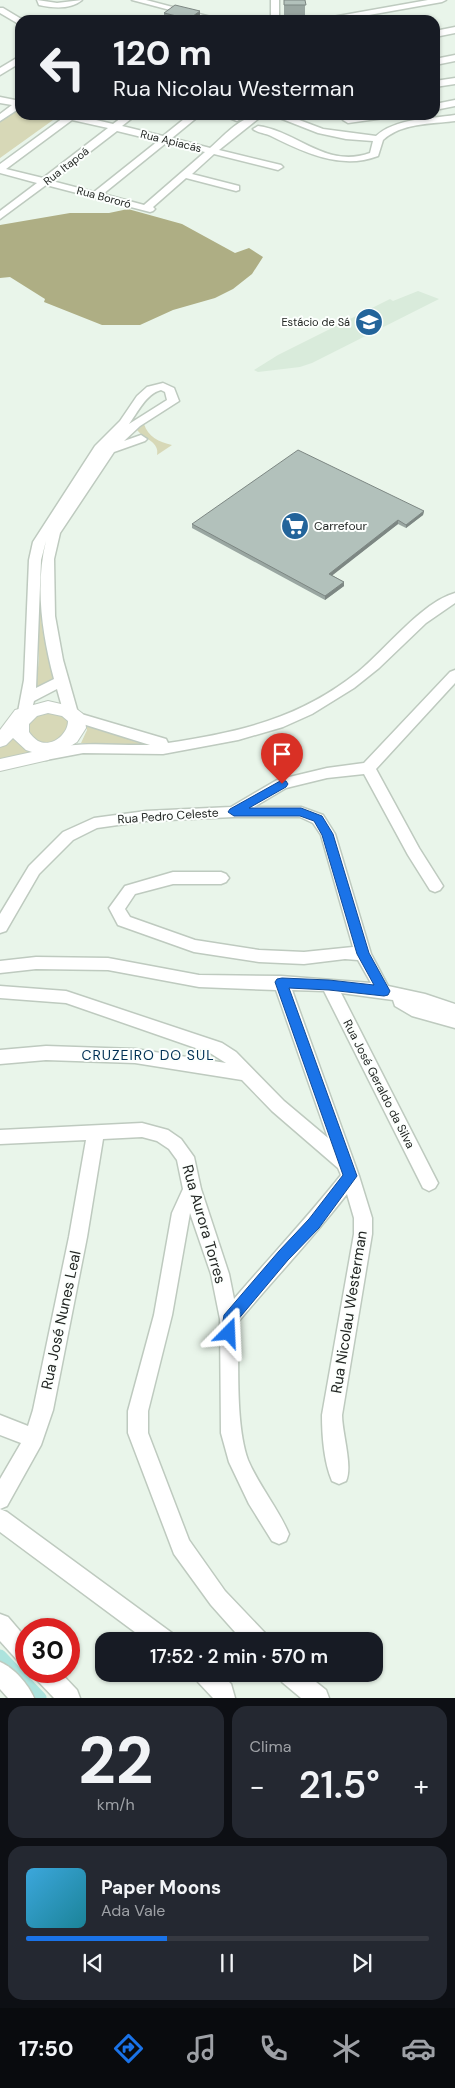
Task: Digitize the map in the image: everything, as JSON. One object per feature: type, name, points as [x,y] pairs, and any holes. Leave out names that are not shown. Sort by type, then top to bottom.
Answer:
[{"type":"main road","points":[[0,765],[51,750],[72,738],[76,733],[78,722],[73,715],[65,710],[48,707],[24,712]]},
{"type":"main road","points":[[0,741],[24,712]]},
{"type":"main road","points":[[0,746],[24,712]]},
{"type":"main road","points":[[24,712],[20,734],[30,744],[51,750]]},
{"type":"street","points":[[41,0],[42,3],[64,6],[77,0]]},
{"type":"street","points":[[136,0],[197,15]]},
{"type":"street","points":[[275,0],[276,15]]},
{"type":"street","points":[[380,0],[390,9]]},
{"type":"street","points":[[356,15],[442,0]]},
{"type":"street","points":[[164,14],[172,9]]},
{"type":"street","points":[[0,10],[15,18]]},
{"type":"street","points":[[440,33],[454,30]]},
{"type":"street","points":[[440,61],[455,58]]},
{"type":"street","points":[[0,72],[15,62]]},
{"type":"street","points":[[440,83],[455,81]]},
{"type":"street","points":[[0,100],[15,102]]},
{"type":"street","points":[[440,106],[455,103]]},
{"type":"street","points":[[0,113],[15,105]]},
{"type":"street","points":[[0,118],[15,106]]},
{"type":"street","points":[[258,129],[266,130],[306,149],[338,158],[367,158],[375,154],[378,139],[387,132],[401,126],[455,118]]},
{"type":"street","points":[[0,162],[58,120]]},
{"type":"street","points":[[0,169],[59,120]]},
{"type":"street","name":"Rua Apiacás","points":[[86,120],[278,167]]},
{"type":"street","name":"Rua Itapoá","points":[[0,216],[124,120]]},
{"type":"street","points":[[96,195],[189,120]]},
{"type":"street","points":[[184,175],[249,120]]},
{"type":"street","points":[[291,120],[321,131],[378,139]]},
{"type":"street","name":"Rua Bororó","points":[[0,169],[148,208],[184,175]]},
{"type":"street","points":[[184,175],[236,188]]},
{"type":"street","points":[[24,712],[31,680],[35,560],[39,542],[46,527],[99,448],[127,426],[54,533],[48,558],[48,616],[56,660],[73,715],[120,733],[163,743],[193,744]]},
{"type":"street","points":[[105,457],[117,447],[142,439]]},
{"type":"street","points":[[51,750],[103,746],[144,750],[170,748],[220,740],[263,729],[328,699],[374,666],[413,626],[436,607],[455,597]]},
{"type":"street","points":[[234,812],[282,784],[327,773],[368,768],[455,675]]},
{"type":"street","points":[[24,712],[64,685]]},
{"type":"street","points":[[64,685],[78,703],[120,733]]},
{"type":"street","points":[[368,768],[413,851],[435,886]]},
{"type":"street","name":"Rua Pedro Celeste","points":[[0,927],[34,870],[68,836],[94,823],[129,818],[234,812],[301,812],[318,818],[328,834],[363,954],[386,992]]},
{"type":"street","points":[[221,878],[173,878],[130,890],[117,908],[124,921],[194,946],[259,956],[304,958],[345,953],[363,954]]},
{"type":"street","points":[[0,966],[36,963],[108,964],[199,981],[282,982],[329,985],[386,992],[426,1001],[455,1011]]},
{"type":"street","name":"Rua Nicolau Westerman","points":[[282,982],[363,1218],[363,1234],[332,1415],[332,1430],[339,1474]]},
{"type":"street","name":"Rua José Geraldo da Silva","points":[[329,985],[429,1183]]},
{"type":"street","points":[[0,992],[66,997],[216,1048],[230,1057],[278,1106],[348,1170],[314,1223],[229,1319]]},
{"type":"street","points":[[386,992],[418,1010],[455,1021]]},
{"type":"street","points":[[0,1057],[46,1053],[135,1056],[248,1074]]},
{"type":"street","name":"Rua Aurora Torres","points":[[0,1137],[142,1130],[162,1135],[175,1144],[185,1157],[192,1189],[220,1274],[229,1319],[231,1433],[239,1462],[256,1498],[279,1534]]},
{"type":"street","name":"Rua José Nunes Leal","points":[[0,1499],[34,1438],[42,1410],[78,1237],[96,1132]]},
{"type":"street","points":[[192,1189],[181,1213],[163,1315],[138,1411],[138,1433],[181,1547],[218,1598],[249,1632]]},
{"type":"street","points":[[0,1425],[34,1438]]},
{"type":"street","points":[[0,1519],[152,1632]]},
{"type":"street","points":[[0,1625],[15,1641]]},
{"type":"street","points":[[0,1673],[23,1698]]},
{"type":"street","points":[[214,1682],[223,1692],[224,1698]]},
{"type":"street","points":[[299,1682],[318,1698]]},
{"type":"street","points":[[55,1683],[69,1698]]},
{"type":"shaded area","points":[[15,108],[15,120],[53,120],[0,158],[0,119]]},
{"type":"shaded area","name":"Estácio de Sá","points":[[418,291],[439,299],[312,363],[300,367],[258,372],[254,370],[278,355],[390,299],[393,301]]},
{"type":"shaded area","points":[[144,424],[148,432],[155,438],[172,445],[157,455],[154,444],[137,430]]},
{"type":"shaded area","points":[[38,609],[41,609],[47,653],[55,679],[36,688],[39,658]]},
{"type":"shaded area","points":[[53,710],[72,721],[62,740],[46,743],[31,739],[25,723],[29,717]]},
{"type":"shaded area","points":[[86,723],[149,745],[81,743],[87,730]]},
{"type":"shaded area","points":[[13,739],[22,746],[39,752],[0,761],[0,748]]},
{"type":"green space","points":[[128,209],[182,224],[235,253],[249,248],[263,257],[252,274],[233,289],[215,298],[173,310],[140,325],[102,325],[44,302],[45,299],[10,277],[0,278],[0,225],[70,213],[109,213]]},
{"type":"building","points":[[284,0],[305,0],[306,5],[284,5]]},
{"type":"building","points":[[175,5],[200,11],[194,15],[164,13]]},
{"type":"building","name":"Carrefour","points":[[298,450],[424,511],[406,525],[398,520],[329,574],[344,582],[325,596],[192,524]]},
{"type":"waterway","points":[[0,1656],[40,1698]]},
{"type":"place","name":"Estácio de Sá","points":[[369,322]]},
{"type":"place","name":"Carrefour","points":[[295,526]]},
{"type":"district","name":"CRUZEIRO DO SUL","points":[[148,1055]]},
{"type":"route","points":[[229,1333],[229,1319],[314,1223],[350,1176],[282,982],[384,991],[363,954],[338,875],[328,834],[318,818],[301,812],[234,812],[282,784]]}]
